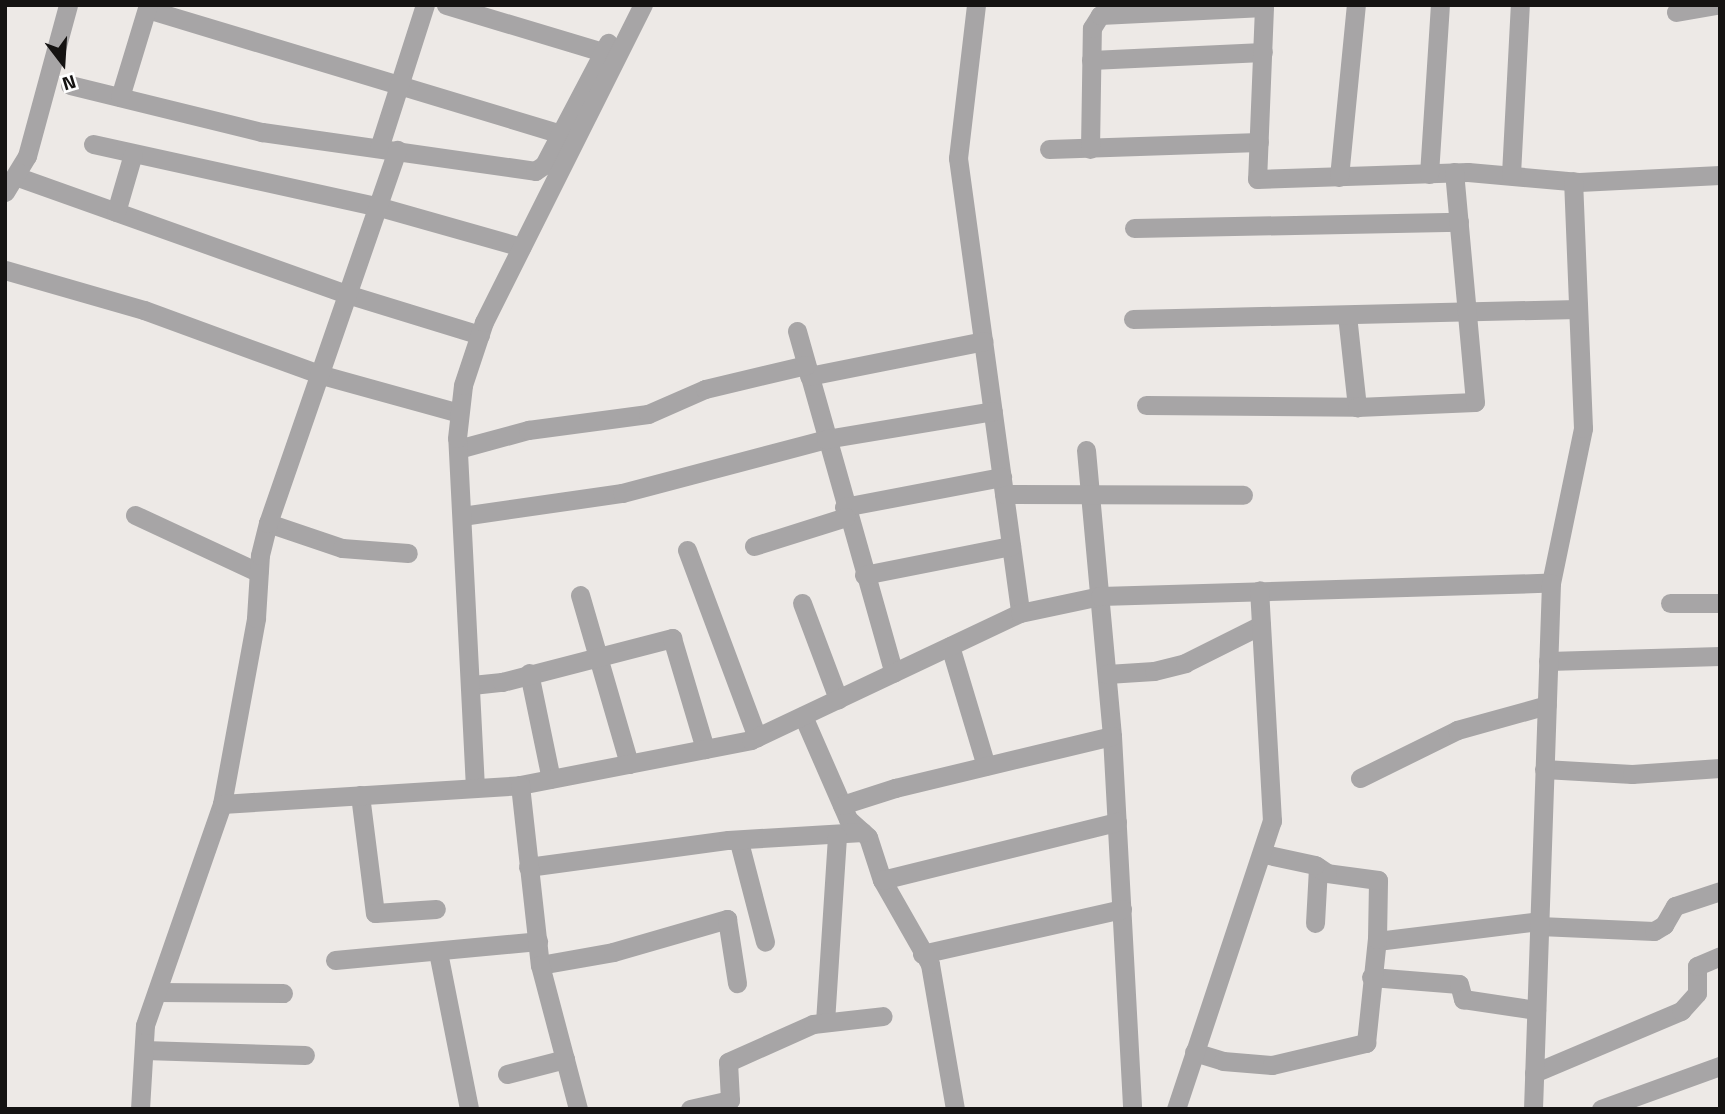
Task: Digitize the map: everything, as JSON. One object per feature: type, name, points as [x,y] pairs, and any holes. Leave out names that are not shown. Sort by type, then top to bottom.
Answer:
[{"type":"street","points":[[68,5],[12,185],[116,212],[350,295],[480,335]]},
{"type":"street","points":[[140,1109],[145,1025],[222,804],[256,618],[258,572],[268,523],[380,207],[398,88],[425,5]]},
{"type":"street","points":[[446,5],[603,52]]},
{"type":"street","points":[[70,85],[262,132],[535,171],[560,134],[629,5]]},
{"type":"street","points":[[475,788],[472,685],[457,449],[459,413],[480,335],[643,5]]},
{"type":"street","points":[[976,5],[958,158],[1020,613]]},
{"type":"street","points":[[1339,177],[1356,5]]},
{"type":"street","points":[[1429,174],[1440,5]]},
{"type":"street","points":[[1511,174],[1520,5]]},
{"type":"street","points":[[1676,12],[1716,5]]},
{"type":"street","points":[[120,97],[147,7],[398,88],[560,134]]},
{"type":"street","points":[[1090,149],[1092,28],[1100,15],[1116,8],[1265,7],[1257,179],[1454,172],[1511,174],[1573,181],[1720,175]]},
{"type":"street","points":[[1091,60],[1262,52]]},
{"type":"street","points":[[1049,149],[1259,142]]},
{"type":"street","points":[[93,144],[380,207],[522,247]]},
{"type":"street","points":[[116,212],[133,153]]},
{"type":"street","points":[[1146,405],[1357,407],[1475,402],[1454,172]]},
{"type":"street","points":[[1532,1109],[1551,583],[1583,428],[1573,181]]},
{"type":"street","points":[[1135,228],[1459,222]]},
{"type":"street","points":[[5,270],[144,310],[322,374],[459,413]]},
{"type":"street","points":[[1133,319],[1578,309]]},
{"type":"street","points":[[1347,314],[1357,407]]},
{"type":"street","points":[[797,331],[845,512],[894,673]]},
{"type":"street","points":[[457,449],[528,430],[648,414],[705,389],[984,341]]},
{"type":"street","points":[[462,516],[622,493],[826,439],[993,411]]},
{"type":"street","points":[[1086,450],[1112,736],[1132,1109]]},
{"type":"street","points":[[754,546],[845,512],[1003,485],[1090,494],[1243,495]]},
{"type":"street","points":[[135,515],[258,572]]},
{"type":"street","points":[[268,523],[342,548],[408,554]]},
{"type":"street","points":[[864,575],[1011,546]]},
{"type":"street","points":[[687,550],[757,737]]},
{"type":"street","points":[[222,804],[520,785],[757,737],[1020,613],[1100,596],[1551,583]]},
{"type":"street","points":[[1176,1109],[1264,853],[1272,821],[1259,590]]},
{"type":"street","points":[[580,595],[629,764]]},
{"type":"street","points":[[802,603],[838,699]]},
{"type":"street","points":[[1670,603],[1720,603]]},
{"type":"street","points":[[1107,674],[1154,671],[1185,663],[1262,625]]},
{"type":"street","points":[[472,685],[672,638],[705,749]]},
{"type":"street","points":[[950,646],[986,766]]},
{"type":"street","points":[[1548,661],[1720,656]]},
{"type":"street","points":[[529,673],[551,779]]},
{"type":"street","points":[[1360,778],[1457,730],[1546,705]]},
{"type":"street","points":[[803,716],[842,806],[863,832],[882,880],[930,964],[955,1109]]},
{"type":"street","points":[[842,806],[986,766],[1112,736]]},
{"type":"street","points":[[1544,769],[1632,774],[1720,768]]},
{"type":"street","points":[[520,785],[540,965],[578,1109]]},
{"type":"street","points":[[360,795],[375,913],[436,909]]},
{"type":"street","points":[[882,880],[1117,822]]},
{"type":"street","points":[[528,867],[739,842],[863,832]]},
{"type":"street","points":[[825,1022],[837,836]]},
{"type":"street","points":[[739,842],[765,942]]},
{"type":"street","points":[[1194,1052],[1232,1062],[1272,1065],[1366,1043],[1371,977],[1377,941],[1378,880],[1327,873],[1318,867],[1264,853]]},
{"type":"street","points":[[1315,923],[1318,867]]},
{"type":"street","points":[[1377,941],[1539,923],[1654,930],[1664,925],[1675,906],[1720,891]]},
{"type":"street","points":[[922,954],[1122,909]]},
{"type":"street","points":[[540,965],[613,952],[727,919],[737,983]]},
{"type":"street","points":[[335,960],[438,952],[538,940]]},
{"type":"street","points":[[438,952],[469,1109]]},
{"type":"street","points":[[1534,1073],[1681,1011],[1698,993],[1697,966],[1720,956]]},
{"type":"street","points":[[1371,977],[1459,984],[1463,999],[1536,1010]]},
{"type":"street","points":[[156,992],[283,993]]},
{"type":"street","points":[[691,1109],[730,1100],[728,1062],[825,1022],[883,1016]]},
{"type":"street","points":[[144,1050],[305,1055]]},
{"type":"street","points":[[507,1074],[565,1059]]},
{"type":"street","points":[[1601,1109],[1720,1066]]}]
